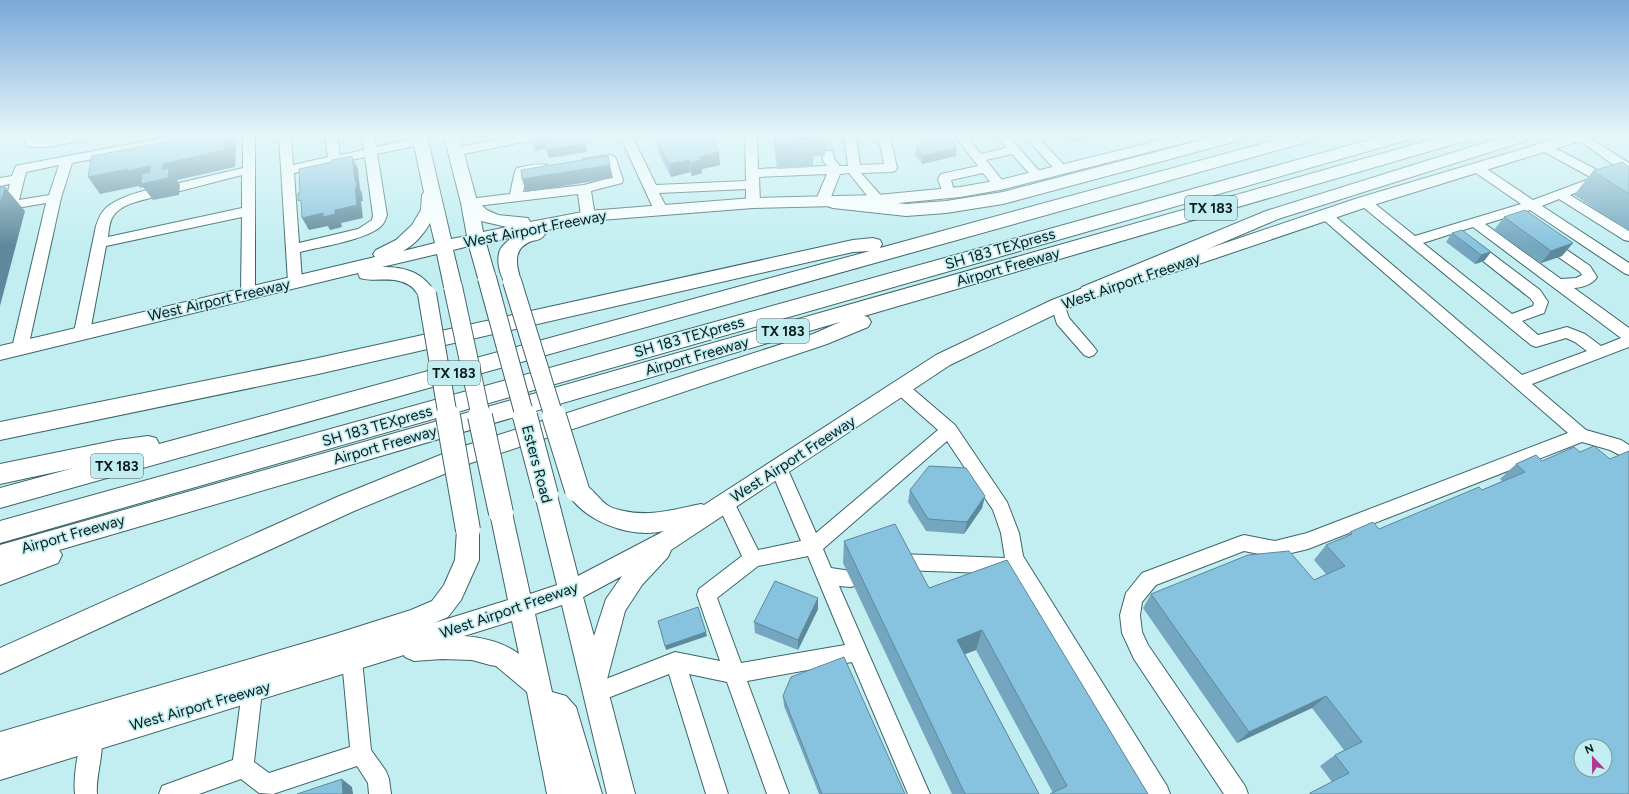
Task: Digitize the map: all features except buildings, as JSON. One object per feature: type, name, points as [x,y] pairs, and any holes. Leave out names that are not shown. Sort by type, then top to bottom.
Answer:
[{"type":"highway","points":[[828,202],[906,210],[946,207],[1003,198],[1096,173]]},
{"type":"highway","name":"TX 183","points":[[0,498],[1173,173]]},
{"type":"highway","name":"SH 183 TEXpress","points":[[0,519],[1238,173]]},
{"type":"highway","name":"SH 183 TEXpress","points":[[0,532],[1270,173]]},
{"type":"highway","name":"Airport Freeway","points":[[0,556],[1333,173]]},
{"type":"highway","points":[[1089,292],[1272,215],[1408,173]]},
{"type":"highway","points":[[0,431],[318,366],[853,246],[952,234]]},
{"type":"highway","points":[[0,661],[140,599],[342,504],[409,476],[471,453],[820,339],[959,281]]},
{"type":"highway","points":[[0,474],[118,449],[234,433]]},
{"type":"highway","points":[[0,574],[168,507]]},
{"type":"main road","points":[[428,173],[561,794]]},
{"type":"main road","name":"Esters Road","points":[[460,173],[469,203],[476,239],[546,495],[621,794]]},
{"type":"main road","name":"West Airport Freeway","points":[[0,352],[444,246],[588,216],[753,203],[878,200],[949,194],[1000,185],[1050,173]]},
{"type":"main road","name":"West Airport Freeway","points":[[0,767],[92,738],[252,691],[570,592],[670,539],[943,360],[1058,305],[1089,292],[1169,268],[1364,202],[1460,173]]},
{"type":"main road","points":[[343,271],[402,244],[411,236],[418,228],[429,210],[431,187]]},
{"type":"main road","points":[[469,203],[485,218],[505,223],[526,222],[567,216],[588,216]]},
{"type":"main road","points":[[588,216],[556,229],[521,239],[509,250],[507,264],[577,490],[600,512],[624,521],[657,523],[722,506]]},
{"type":"main road","points":[[0,744],[332,647],[414,620],[440,609],[453,592],[467,560],[468,530],[427,294],[417,281],[396,273],[362,274],[295,282]]},
{"type":"main road","points":[[594,689],[614,607],[634,578],[670,539]]},
{"type":"main road","points":[[378,652],[442,647],[472,648],[503,657],[539,694],[557,705],[567,716],[588,794]]},
{"type":"street","points":[[19,173],[12,205],[54,198]]},
{"type":"street","points":[[20,348],[54,198],[62,173]]},
{"type":"street","points":[[180,187],[237,173]]},
{"type":"street","points":[[248,293],[249,173]]},
{"type":"street","points":[[288,173],[295,282]]},
{"type":"street","points":[[292,249],[362,232],[378,222],[380,215],[373,173]]},
{"type":"street","points":[[516,197],[521,173]]},
{"type":"street","points":[[469,203],[584,189],[617,180],[615,173]]},
{"type":"street","points":[[644,173],[661,210]]},
{"type":"street","points":[[752,173],[753,203]]},
{"type":"street","points":[[652,189],[802,173]]},
{"type":"street","points":[[828,202],[835,173]]},
{"type":"street","points":[[855,173],[878,200]]},
{"type":"street","points":[[949,194],[944,179],[956,173]]},
{"type":"street","points":[[991,173],[1000,185]]},
{"type":"street","points":[[1485,173],[1629,270]]},
{"type":"street","points":[[1593,173],[1602,178]]},
{"type":"street","points":[[1413,240],[1532,205],[1614,173]]},
{"type":"street","points":[[0,182],[18,179]]},
{"type":"street","points":[[584,189],[588,216]]},
{"type":"street","points":[[82,332],[100,243],[106,219],[110,211],[121,204],[154,193]]},
{"type":"street","points":[[1561,195],[1629,237]]},
{"type":"street","points":[[1364,202],[1413,240],[1536,341],[1567,332],[1580,338],[1599,352]]},
{"type":"street","points":[[100,243],[249,211]]},
{"type":"street","points":[[1505,213],[1517,221]]},
{"type":"street","points":[[1325,215],[1581,435],[1615,445],[1629,453]]},
{"type":"street","points":[[1474,222],[1629,336]]},
{"type":"street","points":[[1450,229],[1535,294],[1541,302],[1539,309],[1510,320]]},
{"type":"street","points":[[1536,234],[1585,269],[1590,277],[1579,283],[1558,284]]},
{"type":"street","points":[[1058,305],[1062,320],[1089,351]]},
{"type":"street","points":[[1520,382],[1629,341]]},
{"type":"street","points":[[901,388],[949,430],[1001,507],[1010,533],[1014,558],[1160,794]]},
{"type":"street","points":[[778,794],[706,595],[754,559],[813,547],[949,430]]},
{"type":"street","points":[[1237,794],[1141,652],[1132,633],[1130,615],[1133,599],[1149,579],[1244,543],[1275,549],[1308,542],[1581,435]]},
{"type":"street","points":[[779,468],[827,576],[919,794]]},
{"type":"street","points":[[722,506],[754,559]]},
{"type":"street","points":[[901,562],[1019,566]]},
{"type":"street","points":[[827,576],[851,579]]},
{"type":"street","points":[[594,689],[675,662],[735,674],[858,652]]},
{"type":"street","points":[[352,660],[361,754],[378,779],[380,794]]},
{"type":"street","points":[[675,662],[717,794]]},
{"type":"street","points":[[243,767],[252,691]]},
{"type":"street","points":[[86,794],[85,784],[92,738]]},
{"type":"street","points":[[243,767],[267,789],[361,754]]},
{"type":"street","points":[[170,794],[243,767]]}]
